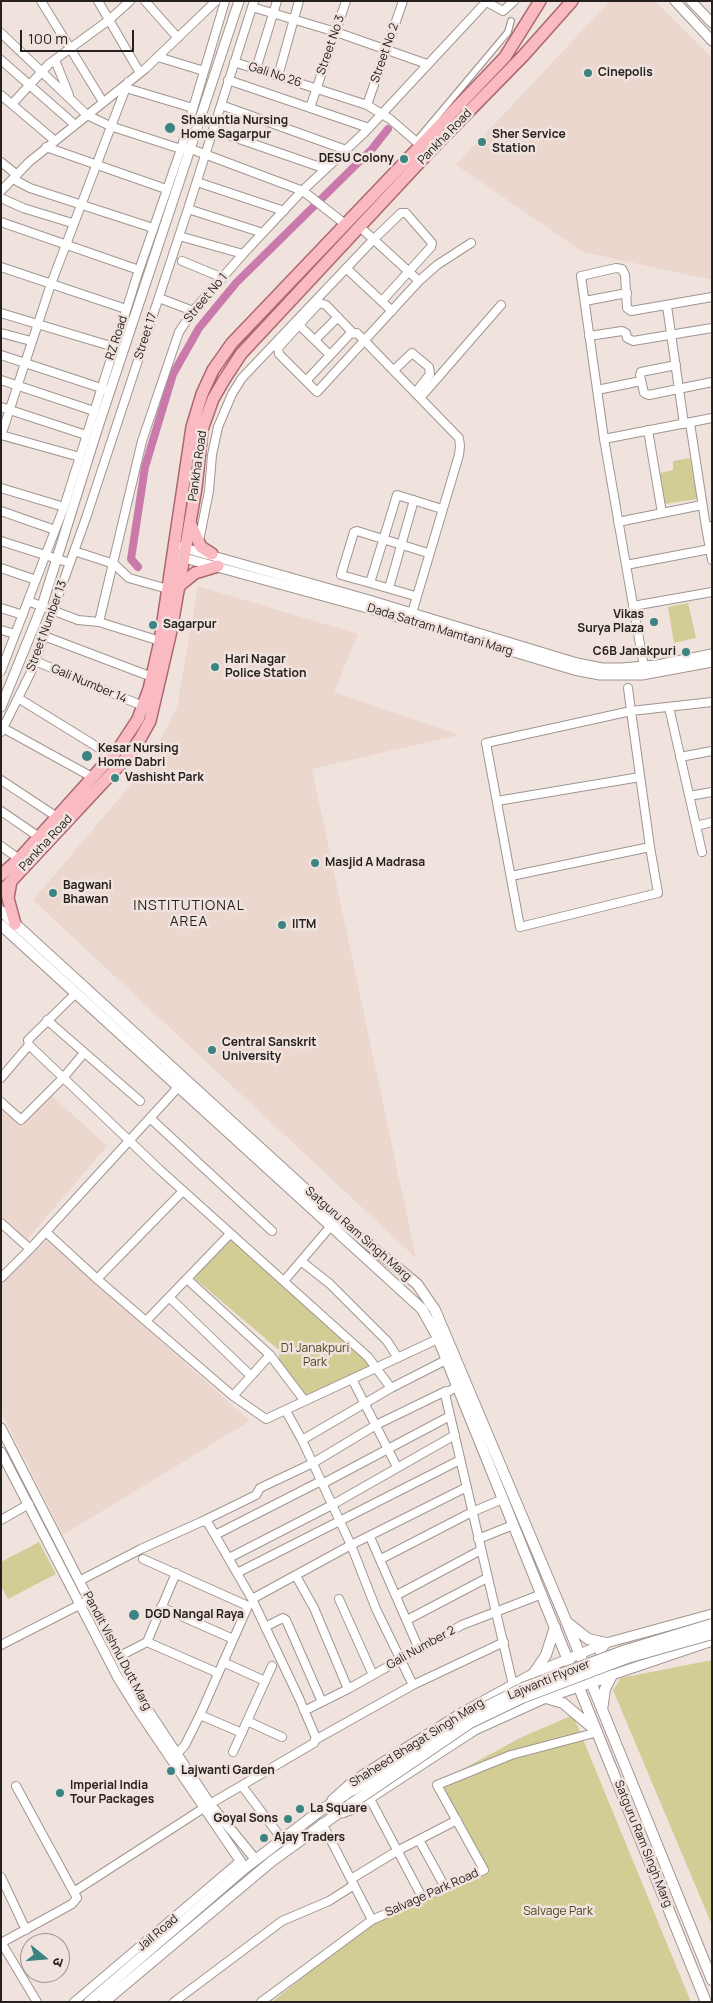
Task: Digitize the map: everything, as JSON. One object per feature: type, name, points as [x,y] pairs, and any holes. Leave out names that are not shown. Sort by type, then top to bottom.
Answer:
[{"type":"main road","name":"Pankha Road","points":[[6,878],[127,757],[150,721],[159,690],[173,588],[173,550],[192,427],[202,394],[213,370],[232,343],[420,142],[505,57],[540,1]]},
{"type":"main road","name":"Pankha Road","points":[[1,892],[6,878],[19,859],[112,756],[130,733],[143,706],[152,677],[173,588],[185,552],[191,521],[202,430],[213,399],[224,380],[241,354],[524,55],[572,1]]},
{"type":"main road","points":[[191,521],[198,543],[212,554]]},
{"type":"main road","points":[[173,588],[195,573],[218,566]]},
{"type":"main road","points":[[6,878],[8,898],[16,924]]},
{"type":"main road","name":"Satguru Ram Singh Marg","points":[[1,911],[330,1227],[422,1309],[438,1339],[706,2002]]},
{"type":"main road","name":"Satguru Ram Singh Marg","points":[[1,925],[76,993],[339,1220],[417,1284],[435,1310],[567,1622],[712,1980]]},
{"type":"main road","points":[[567,1622],[588,1639],[606,1643]]},
{"type":"main road","name":"Lajwanti Flyover","points":[[324,1817],[353,1790],[466,1717],[523,1688],[626,1650],[712,1624]]},
{"type":"main road","points":[[534,1673],[546,1655],[555,1627]]},
{"type":"main road","name":"Lajwanti Flyover","points":[[324,1817],[351,1804],[470,1723],[522,1698],[627,1658],[712,1634]]},
{"type":"main road","points":[[590,1682],[612,1675]]},
{"type":"main road","points":[[602,1711],[605,1689],[612,1675]]},
{"type":"main road","points":[[546,1698],[564,1703],[598,1732]]},
{"type":"main road","name":"Shaheed Bhagat Singh Marg","points":[[120,1982],[242,1864],[255,1859],[282,1839],[324,1817]]},
{"type":"main road","name":"Shaheed Bhagat Singh Marg","points":[[120,1982],[272,1861],[324,1817]]},
{"type":"main road","points":[[89,2002],[120,1982]]},
{"type":"main road","points":[[104,2002],[120,1982]]},
{"type":"street","points":[[41,1],[103,102]]},
{"type":"street","points":[[98,1],[140,73]]},
{"type":"street","points":[[12,104],[55,60],[109,20],[130,1]]},
{"type":"street","points":[[145,1],[178,38]]},
{"type":"street","points":[[1,191],[54,140],[127,85],[216,1]]},
{"type":"street","name":"RZ Road","points":[[1,671],[64,507],[126,309],[181,148],[224,1]]},
{"type":"street","points":[[1,706],[4,691],[42,606],[110,392],[239,1]]},
{"type":"street","points":[[256,69],[277,1]]},
{"type":"street","points":[[278,76],[299,1]]},
{"type":"street","name":"Street No 3","points":[[310,108],[346,1]]},
{"type":"street","name":"Street No 2","points":[[368,105],[403,1]]},
{"type":"street","points":[[486,1],[504,11],[514,1]]},
{"type":"street","name":"Street No 1","points":[[99,622],[142,441],[173,346],[192,311],[223,278],[242,254],[303,191],[369,128],[486,1]]},
{"type":"street","points":[[675,1],[712,41]]},
{"type":"street","points":[[691,1],[712,23]]},
{"type":"street","points":[[253,4],[273,14],[336,32],[428,64]]},
{"type":"street","name":"Street 17","points":[[86,518],[197,182],[253,4]]},
{"type":"street","points":[[420,142],[508,32],[511,21]]},
{"type":"street","points":[[1,33],[87,115],[110,126],[206,154],[303,191],[311,195],[345,224]]},
{"type":"street","points":[[158,57],[204,71]]},
{"type":"street","points":[[1,60],[74,124]]},
{"type":"street","points":[[55,60],[70,99]]},
{"type":"street","name":"Gali No 26","points":[[234,62],[316,89]]},
{"type":"street","points":[[228,80],[369,128]]},
{"type":"street","points":[[127,85],[193,108]]},
{"type":"street","points":[[80,457],[1,435],[50,284],[79,204],[127,85]]},
{"type":"street","name":"Street No 3","points":[[316,89],[368,105],[382,113],[420,142]]},
{"type":"street","points":[[1,95],[54,140]]},
{"type":"street","points":[[221,105],[346,150]]},
{"type":"street","points":[[213,130],[326,169]]},
{"type":"street","points":[[46,147],[166,189]]},
{"type":"street","points":[[1,162],[15,177],[30,188],[153,228]]},
{"type":"street","points":[[197,182],[284,211]]},
{"type":"street","points":[[1,198],[23,208],[72,223]]},
{"type":"street","points":[[188,209],[263,233]]},
{"type":"street","points":[[198,543],[209,491],[212,455],[218,427],[232,394],[242,378],[373,240],[401,213],[406,214],[432,243],[429,250],[382,301]]},
{"type":"street","points":[[1,222],[139,270]]},
{"type":"street","points":[[360,227],[419,281]]},
{"type":"street","points":[[179,236],[242,254]]},
{"type":"street","points":[[412,613],[415,596],[460,446],[458,438],[452,429],[366,341],[352,332],[326,305],[319,302],[278,348],[279,354],[317,392],[366,341],[419,281],[437,265],[471,244]]},
{"type":"street","points":[[182,261],[223,278]]},
{"type":"street","points":[[1,267],[126,309]]},
{"type":"street","points":[[346,268],[392,311]]},
{"type":"street","points":[[644,667],[604,439],[581,276],[616,268],[624,271],[629,310],[667,306],[712,297]]},
{"type":"street","points":[[585,301],[627,293]]},
{"type":"street","points":[[159,298],[192,311]]},
{"type":"street","points":[[418,395],[501,305]]},
{"type":"street","points":[[667,306],[679,388],[702,505],[709,527],[712,560]]},
{"type":"street","points":[[1,313],[114,347]]},
{"type":"street","points":[[315,340],[338,317]]},
{"type":"street","points":[[300,324],[330,355]]},
{"type":"street","points":[[589,336],[622,331],[633,341],[712,328]]},
{"type":"street","points":[[1,332],[32,341]]},
{"type":"street","points":[[306,381],[352,332]]},
{"type":"street","points":[[394,370],[412,352],[429,367],[430,374],[418,395]]},
{"type":"street","points":[[1,355],[110,392]]},
{"type":"street","points":[[676,365],[641,372],[642,391],[646,395],[712,382]]},
{"type":"street","points":[[1,380],[94,411]]},
{"type":"street","points":[[597,390],[641,381]]},
{"type":"street","points":[[1,407],[86,435]]},
{"type":"street","points":[[604,439],[712,418]]},
{"type":"street","points":[[648,430],[662,513]]},
{"type":"street","points":[[1,488],[64,507]]},
{"type":"street","points":[[370,583],[397,495],[442,509]]},
{"type":"street","points":[[389,588],[414,500]]},
{"type":"street","points":[[618,522],[702,505]]},
{"type":"street","points":[[1,511],[55,530]]},
{"type":"street","name":"Street Number 13","points":[[2,730],[35,661],[86,518]]},
{"type":"street","points":[[415,596],[341,575],[353,536],[357,531],[428,553]]},
{"type":"street","points":[[1,541],[70,563]]},
{"type":"street","points":[[626,565],[710,549]]},
{"type":"street","name":"Dada Satram Mamtani Marg","points":[[173,550],[212,554],[577,663],[602,668],[644,667],[712,654]]},
{"type":"street","points":[[74,551],[114,564],[129,578],[173,588]]},
{"type":"street","name":"Dada Satram Mamtani Marg","points":[[185,552],[218,566],[368,608],[574,670],[600,675],[642,675],[712,662]]},
{"type":"street","points":[[1,568],[36,580]]},
{"type":"street","points":[[633,606],[712,592]]},
{"type":"street","points":[[28,601],[78,620],[99,622],[160,641]]},
{"type":"street","points":[[1,608],[23,615]]},
{"type":"street","points":[[1,630],[15,634]]},
{"type":"street","points":[[44,636],[152,677]]},
{"type":"street","name":"Gali Number 14","points":[[35,661],[143,706]]},
{"type":"street","points":[[628,688],[632,711],[650,847],[658,893],[520,927],[486,743],[632,711],[712,702]]},
{"type":"street","points":[[18,698],[112,756]]},
{"type":"street","points":[[669,707],[702,852]]},
{"type":"street","points":[[2,730],[92,777]]},
{"type":"street","points":[[680,757],[712,751]]},
{"type":"street","points":[[497,801],[640,776]]},
{"type":"street","points":[[1,780],[57,817]]},
{"type":"street","points":[[689,796],[712,792]]},
{"type":"street","points":[[1,811],[39,837]]},
{"type":"street","points":[[696,826],[712,822]]},
{"type":"street","points":[[1,846],[19,859]]},
{"type":"street","points":[[510,876],[650,847]]},
{"type":"street","points":[[76,993],[28,1040],[29,1045],[183,1191],[368,1357],[390,1388]]},
{"type":"street","points":[[47,1020],[140,1101]]},
{"type":"street","points":[[1,1078],[29,1045]]},
{"type":"street","points":[[1,1102],[21,1120],[63,1078],[84,1053]]},
{"type":"street","points":[[1,1278],[46,1232],[182,1083]]},
{"type":"street","points":[[150,1118],[272,1231]]},
{"type":"street","points":[[97,1279],[183,1191]]},
{"type":"street","points":[[1,1223],[30,1249]]},
{"type":"street","points":[[284,1281],[330,1227]]},
{"type":"street","points":[[46,1232],[97,1279],[233,1396],[266,1419],[286,1412],[304,1400],[377,1369],[438,1339]]},
{"type":"street","points":[[146,1321],[230,1234]]},
{"type":"street","points":[[301,1261],[330,1284],[387,1341],[398,1358]]},
{"type":"street","points":[[187,1278],[270,1355],[304,1400]]},
{"type":"street","points":[[169,1297],[251,1376]]},
{"type":"street","points":[[233,1396],[270,1355]]},
{"type":"street","points":[[302,1440],[390,1388],[446,1360]]},
{"type":"street","points":[[352,1379],[397,1467]]},
{"type":"street","points":[[79,1581],[141,1549],[256,1495],[260,1488],[313,1463],[376,1425],[457,1386]]},
{"type":"street","points":[[446,1391],[478,1539],[513,1685]]},
{"type":"street","points":[[286,1412],[302,1440],[340,1521],[376,1609],[413,1686]]},
{"type":"street","points":[[215,1535],[388,1450],[450,1416]]},
{"type":"street","name":"Pandit Vishnu Dutt Marg","points":[[1,1428],[79,1581],[84,1601],[131,1699],[207,1807],[255,1859]]},
{"type":"street","points":[[228,1558],[332,1505],[455,1435]]},
{"type":"street","name":"Pandit Vishnu Dutt Marg","points":[[2,1454],[136,1692],[177,1754],[242,1864]]},
{"type":"street","points":[[237,1573],[460,1460]]},
{"type":"street","points":[[252,1599],[351,1545],[467,1487]]},
{"type":"street","points":[[381,1559],[472,1512],[503,1499]]},
{"type":"street","points":[[1,1520],[29,1504]]},
{"type":"street","points":[[203,1521],[208,1523],[252,1599],[316,1740]]},
{"type":"street","points":[[478,1539],[513,1525]]},
{"type":"street","points":[[370,1537],[419,1649]]},
{"type":"street","points":[[397,1595],[481,1550]]},
{"type":"street","points":[[143,1559],[248,1606],[200,1715],[177,1754]]},
{"type":"street","points":[[118,1657],[147,1642],[176,1573]]},
{"type":"street","points":[[296,1576],[314,1608],[348,1689]]},
{"type":"street","points":[[407,1620],[488,1578]]},
{"type":"street","name":"Gali Number 2","points":[[304,1711],[462,1626],[542,1594]]},
{"type":"street","points":[[339,1599],[373,1675]]},
{"type":"street","points":[[1,1644],[84,1601]]},
{"type":"street","points":[[161,1607],[233,1639]]},
{"type":"street","points":[[579,1653],[606,1643],[712,1614]]},
{"type":"street","points":[[265,1627],[283,1618],[286,1620],[322,1702]]},
{"type":"street","points":[[606,1643],[600,1651],[604,1672],[612,1675],[712,1641]]},
{"type":"street","points":[[147,1642],[218,1673]]},
{"type":"street","points":[[75,1891],[316,1740],[413,1686],[504,1642]]},
{"type":"street","name":"Shaheed Bhagat Singh Marg","points":[[324,1817],[353,1781],[463,1712],[534,1673],[579,1653]]},
{"type":"street","points":[[223,1662],[265,1681]]},
{"type":"street","points":[[233,1752],[272,1666]]},
{"type":"street","points":[[372,1920],[324,1817],[355,1808],[475,1730],[546,1698],[590,1682]]},
{"type":"street","points":[[463,1712],[472,1712],[477,1722],[475,1730]]},
{"type":"street","points":[[200,1715],[242,1733]]},
{"type":"street","points":[[247,1721],[282,1737]]},
{"type":"street","name":"Salvage Park Road","points":[[261,2002],[372,1920],[484,1870],[437,1785],[511,1755],[598,1732]]},
{"type":"street","points":[[16,1786],[75,1891],[76,1902],[1,1943],[37,2002]]},
{"type":"street","points":[[242,1786],[282,1839]]},
{"type":"street","points":[[370,1799],[422,1897]]},
{"type":"street","points":[[174,2002],[282,1921],[329,1901],[397,1851],[457,1820]]},
{"type":"street","points":[[419,1840],[445,1887]]},
{"type":"street","name":"Jail Road","points":[[74,2002],[242,1864]]},
{"type":"street","points":[[1,1877],[26,1930]]},
{"type":"shaded area","points":[[610,1],[655,1],[712,58],[712,280],[583,252],[456,165]]},
{"type":"shaded area","name":"INSTITUTIONAL AREA","points":[[198,586],[358,634],[334,692],[459,735],[312,769],[416,1258],[33,900],[128,788],[156,749],[177,707]]},
{"type":"shaded area","points":[[51,1095],[107,1146],[27,1240],[1,1218],[1,1107],[22,1126]]},
{"type":"shaded area","points":[[47,1239],[250,1421],[63,1535],[1,1412],[1,1285]]},
{"type":"green space","points":[[690,458],[697,499],[665,504],[660,473],[673,470],[673,461]]},
{"type":"green space","points":[[688,603],[696,638],[674,643],[668,607]]},
{"type":"green space","name":"D1 Janakpuri Park","points":[[230,1239],[366,1358],[371,1366],[306,1398],[279,1362],[279,1350],[194,1278]]},
{"type":"green space","points":[[39,1542],[56,1574],[8,1599],[1,1586],[1,1562]]},
{"type":"green space","points":[[712,1660],[712,1925],[613,1690],[621,1678]]},
{"type":"green space","name":"Salvage Park","points":[[573,1715],[691,2002],[272,2002],[373,1921],[482,1866],[439,1782],[522,1737]]},
{"type":"waterway","points":[[138,567],[131,559],[145,467],[173,374],[199,328],[236,283],[372,149],[388,129]]},
{"type":"place","name":"Cinepolis","points":[[588,73]]},
{"type":"place","name":"Shakuntla Nursing Home Sagarpur","points":[[170,128]]},
{"type":"place","name":"Sher Service Station","points":[[482,142]]},
{"type":"place","name":"DESU Colony","points":[[404,159]]},
{"type":"place","name":"Vikas Surya Plaza","points":[[654,622]]},
{"type":"place","name":"Sagarpur","points":[[153,625]]},
{"type":"place","name":"C6B Janakpuri","points":[[686,652]]},
{"type":"place","name":"Hari Nagar Police Station","points":[[215,667]]},
{"type":"place","name":"Kesar Nursing Home Dabri","points":[[87,756]]},
{"type":"place","name":"Vashisht Park","points":[[115,778]]},
{"type":"place","name":"Masjid A Madrasa","points":[[315,863]]},
{"type":"place","name":"Bagwani Bhawan","points":[[53,893]]},
{"type":"place","name":"IITM","points":[[282,925]]},
{"type":"place","name":"Central Sanskrit University","points":[[212,1050]]},
{"type":"place","name":"DGD Nangal Raya","points":[[134,1615]]},
{"type":"place","name":"Lajwanti Garden","points":[[171,1771]]},
{"type":"place","name":"Imperial India Tour Packages","points":[[60,1793]]},
{"type":"place","name":"La Square","points":[[300,1809]]},
{"type":"place","name":"Goyal Sons","points":[[288,1819]]},
{"type":"place","name":"Ajay Traders","points":[[264,1838]]},
{"type":"district","name":"INSTITUTIONAL AREA","points":[[189,914]]}]
